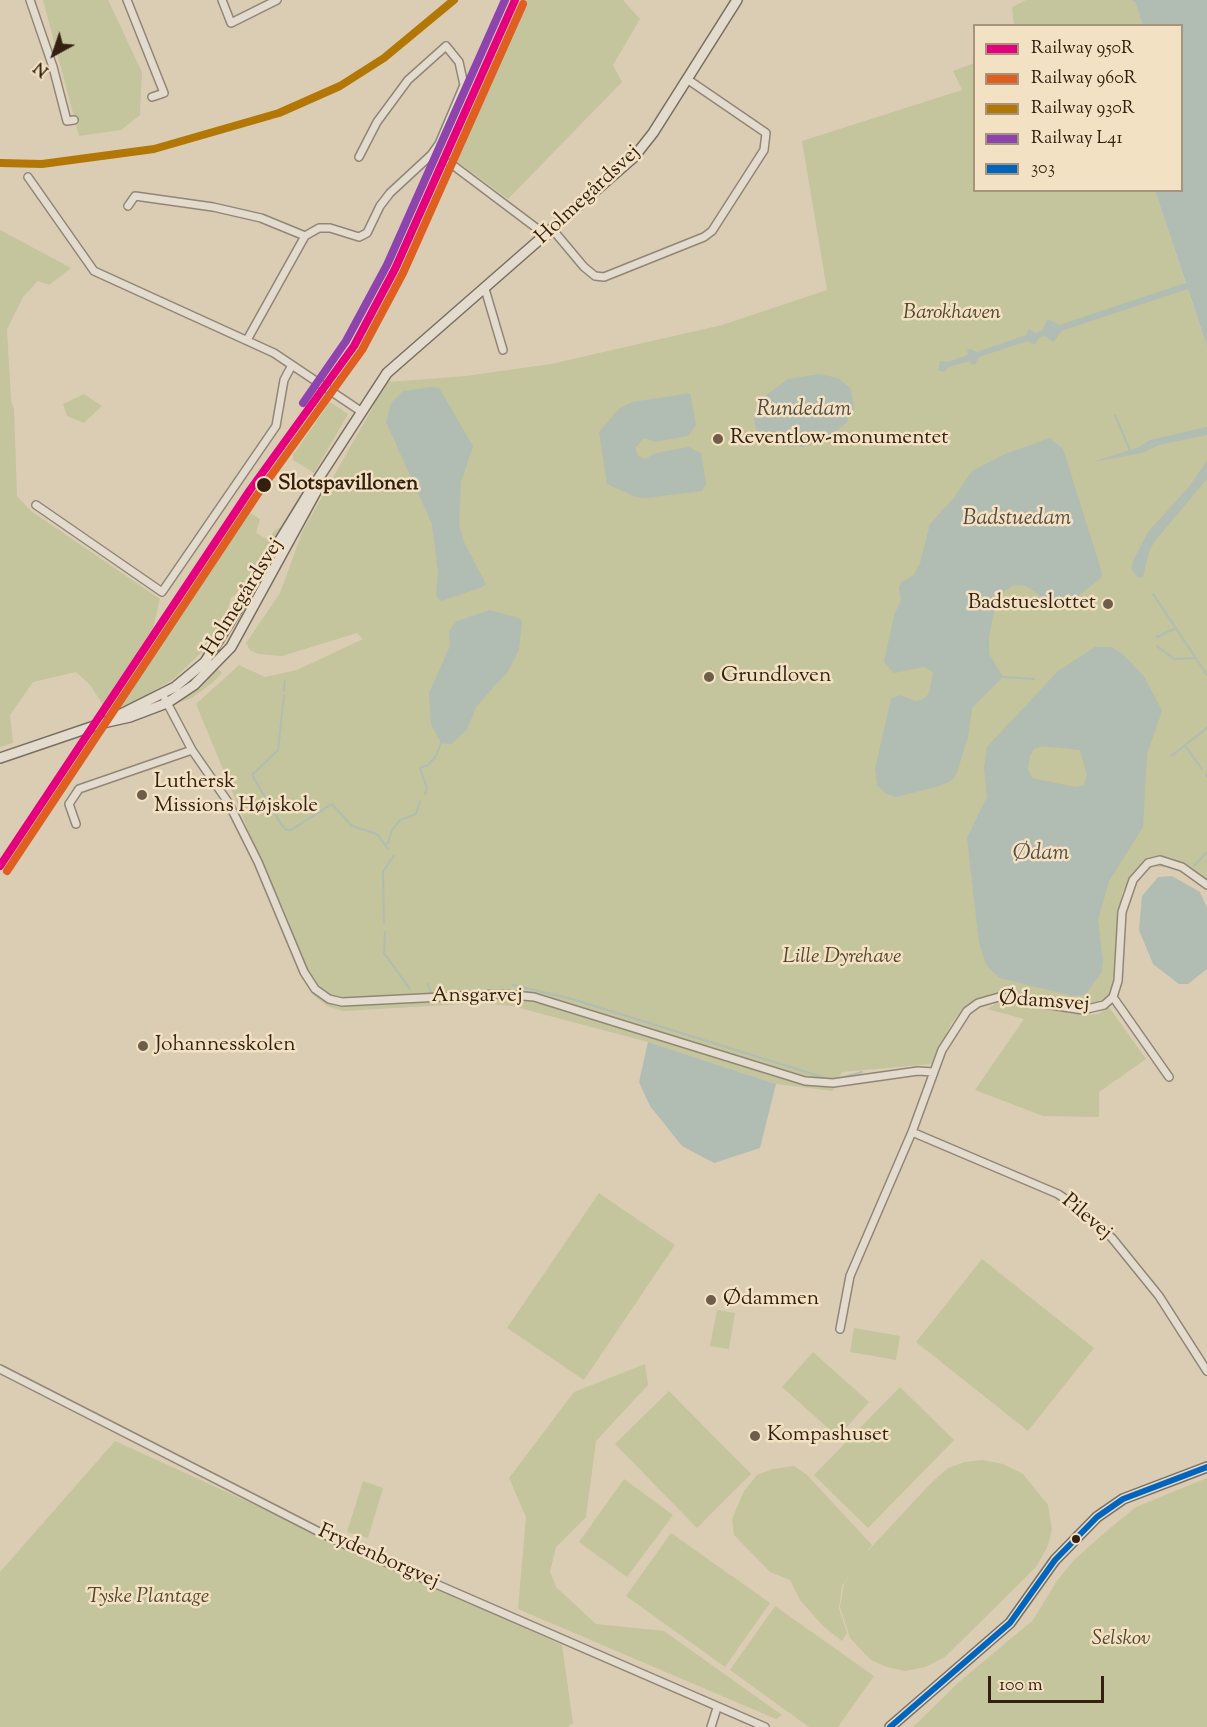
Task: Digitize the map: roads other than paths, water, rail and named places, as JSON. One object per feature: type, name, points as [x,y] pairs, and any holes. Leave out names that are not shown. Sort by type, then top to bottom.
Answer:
[{"type":"street","points":[[30,0],[53,67],[67,121],[74,120]]},
{"type":"street","points":[[127,0],[164,93],[152,97]]},
{"type":"street","points":[[222,0],[231,23],[277,0]]},
{"type":"street","name":"Holmegårdsvej","points":[[0,758],[103,723],[130,717],[201,680],[231,647],[316,494],[328,467],[393,367],[550,233],[634,157],[737,0]]},
{"type":"street","points":[[248,340],[305,236],[319,228],[330,228],[359,237],[367,233],[380,206],[390,193],[431,155],[439,144],[464,85],[459,62],[446,46],[408,80],[377,122],[359,157]]},
{"type":"street","points":[[450,163],[550,233],[595,276],[604,277],[704,237],[712,231],[764,150],[766,138],[760,127],[687,79]]},
{"type":"street","points":[[28,177],[94,271],[248,340],[292,365],[362,412]]},
{"type":"street","points":[[128,206],[135,196],[213,207],[261,218],[305,236]]},
{"type":"street","points":[[485,289],[503,350]]},
{"type":"street","points":[[36,505],[162,592],[276,426],[284,380],[292,365]]},
{"type":"street","name":"Ansgarvej","points":[[165,698],[192,750],[233,812],[304,972],[315,989],[329,999],[342,1002],[502,994],[534,997],[805,1081],[833,1083],[918,1071],[933,1072]]},
{"type":"street","points":[[76,824],[69,804],[79,789],[192,750]]},
{"type":"street","name":"Ødamsvej","points":[[840,1329],[850,1276],[912,1132],[942,1050],[958,1024],[978,1003],[999,997],[1095,1009],[1113,997],[1118,981],[1122,912],[1134,880],[1148,863],[1160,860],[1182,867],[1207,885]]},
{"type":"street","points":[[1113,997],[1169,1077]]},
{"type":"street","name":"Pilevej","points":[[912,1132],[1058,1194],[1077,1207],[1112,1238],[1159,1296],[1207,1371]]},
{"type":"street","name":"Frydenborgvej","points":[[0,1369],[337,1541],[765,1727]]},
{"type":"street","points":[[890,1727],[1010,1623],[1055,1560],[1097,1517],[1123,1499],[1207,1467]]},
{"type":"street","points":[[711,1727],[717,1708]]},
{"type":"water","points":[[1131,0],[1207,0],[1207,347],[1188,289],[1061,331],[1054,342],[1044,336],[1038,339],[1035,345],[1028,341],[979,357],[975,364],[971,365],[970,361],[949,367],[944,372],[938,370],[940,361],[947,362],[968,355],[967,350],[977,352],[1026,335],[1029,329],[1036,333],[1042,330],[1048,319],[1059,325],[1186,283],[1155,192],[1183,192],[1183,24],[1143,24],[1135,2]]},
{"type":"water","name":"Rundedam","points":[[819,374],[838,378],[851,389],[854,409],[846,423],[825,440],[803,447],[780,446],[763,438],[756,430],[754,419],[761,399],[788,379]]},
{"type":"water","points":[[439,388],[473,446],[461,482],[459,525],[464,542],[486,584],[441,601],[436,596],[438,572],[432,524],[386,422],[391,403],[403,391]]},
{"type":"water","points":[[690,393],[696,425],[688,436],[655,442],[644,438],[635,448],[638,456],[645,459],[656,453],[689,447],[701,453],[706,484],[702,491],[646,498],[636,497],[607,484],[599,432],[620,408],[633,402]]},
{"type":"water","points":[[1207,427],[1207,435],[1159,445],[1142,453],[1093,462],[1139,447],[1150,440]]},
{"type":"water","name":"Badstuedam","points":[[1050,438],[1063,449],[1102,573],[1101,578],[1076,598],[1053,604],[1026,586],[1014,585],[1006,590],[996,602],[989,636],[989,654],[1003,677],[972,708],[968,737],[957,772],[951,781],[939,786],[896,797],[887,794],[877,786],[875,769],[891,699],[899,695],[915,701],[923,699],[929,694],[933,673],[925,667],[894,673],[884,662],[894,616],[901,600],[899,588],[901,582],[913,576],[920,563],[930,524],[953,499],[972,471],[1005,454]]},
{"type":"water","points":[[1207,461],[1207,479],[1155,541],[1150,549],[1143,577],[1138,578],[1132,570],[1132,563],[1148,532],[1188,488]]},
{"type":"water","points":[[490,610],[519,618],[522,622],[519,649],[509,670],[476,707],[467,730],[451,744],[441,743],[431,724],[429,693],[450,646],[449,631],[457,621]]},
{"type":"water","name":"Ødam","points":[[1095,647],[1111,647],[1124,655],[1145,678],[1162,711],[1147,754],[1143,827],[1109,881],[1098,920],[1103,961],[1101,973],[1085,995],[1073,996],[1000,978],[987,966],[979,943],[967,838],[987,797],[984,768],[987,747],[1058,671]],"holes":[[[1042,746],[1080,750],[1087,775],[1084,785],[1075,787],[1032,778],[1028,769],[1030,755],[1034,749]]]},
{"type":"water","points":[[1172,876],[1200,892],[1207,908],[1207,969],[1188,984],[1179,984],[1153,964],[1139,930],[1142,896],[1158,877]]},
{"type":"water","points":[[648,1042],[776,1084],[760,1148],[714,1163],[682,1146],[650,1106],[639,1082]]},
{"type":"waterway","points":[[1115,415],[1131,453]]},
{"type":"waterway","points":[[1153,594],[1207,675]]},
{"type":"waterway","points":[[1157,637],[1176,628]]},
{"type":"waterway","points":[[1157,646],[1174,659],[1194,658]]},
{"type":"waterway","points":[[1003,677],[1034,679]]},
{"type":"waterway","points":[[284,691],[285,681]]},
{"type":"waterway","points":[[284,696],[278,750],[252,775],[281,824],[286,830],[291,830],[332,804],[352,826],[377,834],[388,849]]},
{"type":"waterway","points":[[1171,756],[1207,728]]},
{"type":"waterway","points":[[425,794],[427,788],[420,768],[428,765],[436,756],[441,743]]},
{"type":"waterway","points":[[1186,747],[1202,769]]},
{"type":"waterway","points":[[384,844],[388,843],[392,830],[400,820],[416,814],[420,801]]},
{"type":"waterway","points":[[1194,866],[1207,852]]},
{"type":"waterway","points":[[384,923],[383,872],[394,855]]},
{"type":"waterway","points":[[385,932],[384,953],[410,989]]},
{"type":"waterway","points":[[428,984],[431,993]]},
{"type":"waterway","points":[[513,985],[572,999],[832,1080],[862,1072]]},
{"type":"rail line","name":"930R","points":[[0,163],[42,164],[154,149],[279,113],[340,86],[384,58],[454,0]]},
{"type":"rail line","name":"L41","points":[[303,403],[346,341],[387,265],[505,0]]},
{"type":"rail line","name":"950R","points":[[0,866],[250,490],[354,346],[395,269],[515,0]]},
{"type":"rail line","name":"960R","points":[[7,871],[257,495],[362,350],[403,273],[523,4]]},
{"type":"place","name":"Reventlow-monumentet","points":[[718,439]]},
{"type":"place","name":"Slotspavillonen","points":[[264,485]]},
{"type":"place","name":"Badstueslottet","points":[[1108,604]]},
{"type":"place","name":"Grundloven","points":[[709,677]]},
{"type":"place","name":"Luthersk Missions Højskole","points":[[142,795]]},
{"type":"place","name":"Johannesskolen","points":[[143,1046]]},
{"type":"place","name":"Ødammen","points":[[711,1300]]},
{"type":"place","name":"Kompashuset","points":[[755,1436]]},
{"type":"park label","name":"Barokhaven","points":[[952,314]]},
{"type":"park label","name":"Lille Dyrehave","points":[[842,958]]},
{"type":"park label","name":"Tyske Plantage","points":[[148,1598]]},
{"type":"park label","name":"Selskov","points":[[1121,1640]]}]
